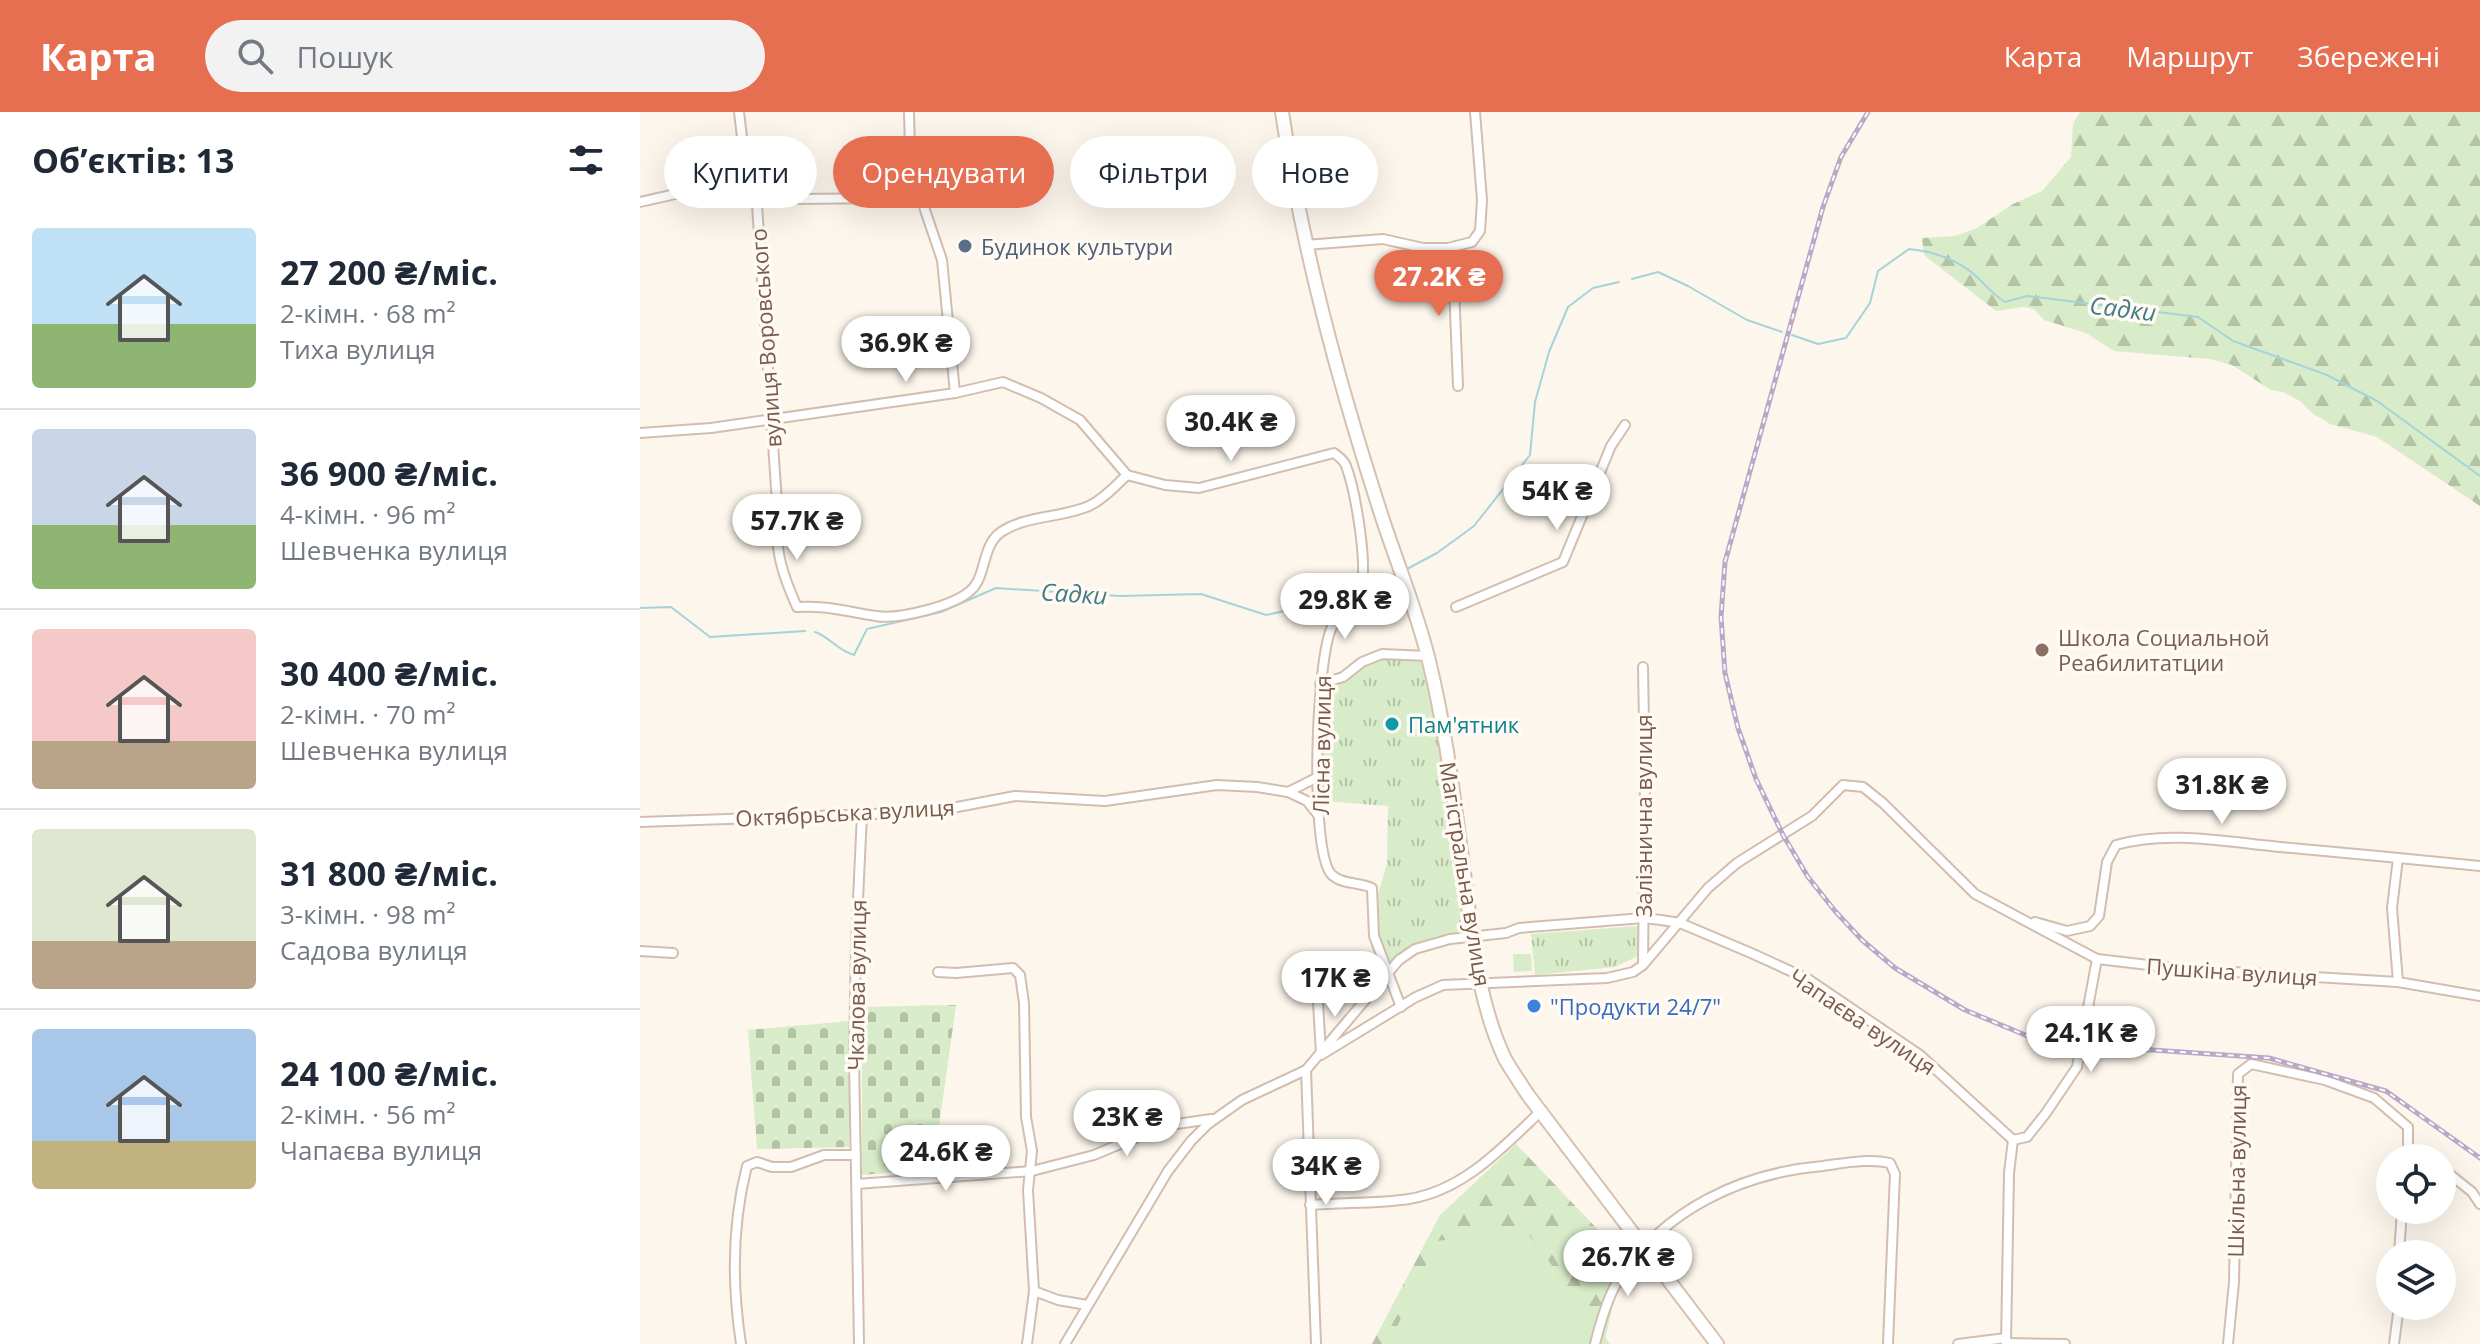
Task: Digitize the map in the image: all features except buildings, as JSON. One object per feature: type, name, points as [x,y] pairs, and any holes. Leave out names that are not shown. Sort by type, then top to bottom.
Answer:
[{"type":"main road","name":"Магістральна вулиця","points":[[1282,112],[1305,245],[1354,425],[1428,656],[1444,726],[1481,981],[1492,1024],[1506,1060],[1541,1111],[1717,1344]]},
{"type":"street","points":[[739,112],[742,136]]},
{"type":"street","points":[[909,112],[910,136]]},
{"type":"street","points":[[1305,245],[1383,239],[1423,248],[1448,248],[1472,242],[1480,231],[1482,200],[1475,112]]},
{"type":"street","points":[[640,202],[664,197]]},
{"type":"street","name":"вулиця Воровського","points":[[757,208],[778,553],[785,581],[797,607],[840,608],[886,617],[956,601],[973,589],[990,545],[999,533],[1089,506],[1127,475]]},
{"type":"street","points":[[927,208],[942,260],[955,393]]},
{"type":"street","points":[[1448,248],[1454,286],[1458,386]]},
{"type":"street","points":[[640,433],[711,428],[955,393],[1003,382],[1041,398],[1080,420],[1127,475]]},
{"type":"street","points":[[1456,607],[1563,562],[1600,470],[1625,425]]},
{"type":"street","name":"Лісна вулиця","points":[[1127,475],[1181,488],[1199,488],[1334,453],[1345,462],[1354,492],[1360,536],[1361,587],[1332,627],[1320,684],[1319,836],[1324,862],[1331,874],[1340,880],[1372,888],[1374,936],[1388,973]]},
{"type":"street","points":[[1320,684],[1343,677],[1362,662],[1382,654],[1428,656]]},
{"type":"street","name":"Залізнична вулиця","points":[[1643,667],[1643,965]]},
{"type":"street","points":[[1288,792],[1318,777]]},
{"type":"street","name":"Октябрьська вулиця","points":[[640,822],[931,812],[1015,796],[1105,801],[1217,785],[1288,792]]},
{"type":"street","name":"Пушкіна вулиця","points":[[1680,923],[1708,888],[1737,863],[1812,816],[1843,785],[1863,787],[1883,803],[1975,894],[2097,959],[2198,970],[2398,982],[2480,996]]},
{"type":"street","points":[[1288,792],[1307,801],[1320,816]]},
{"type":"street","name":"Чкалова вулиця","points":[[859,1344],[856,942],[862,814]]},
{"type":"street","points":[[2021,919],[2067,931],[2090,926],[2099,916],[2107,862],[2116,845],[2133,840],[2170,838],[2385,855],[2480,866]]},
{"type":"street","points":[[2398,858],[2392,908],[2398,982]]},
{"type":"street","name":"Чапаєва вулиця","points":[[1321,1055],[1399,960],[1415,949],[1450,939],[1506,933],[1519,928],[1643,918],[1680,923],[1808,979],[1920,1055],[2013,1140]]},
{"type":"street","points":[[1065,1344],[1168,1171],[1191,1141],[1242,1100],[1306,1070],[1321,1055],[1416,997],[1443,985],[1607,978],[1633,972],[1680,923]]},
{"type":"street","points":[[640,951],[673,953]]},
{"type":"street","points":[[2006,1342],[2009,1173],[2013,1140],[2027,1137],[2077,1067],[2097,959]]},
{"type":"street","points":[[938,972],[1013,968],[1020,975],[1024,1003],[1026,1117],[1032,1151],[1028,1190],[1034,1291],[1027,1344]]},
{"type":"street","points":[[1388,973],[1401,1007]]},
{"type":"street","points":[[1317,985],[1321,1055]]},
{"type":"street","name":"Шкільна вулиця","points":[[2228,1344],[2234,1282],[2238,1074],[2251,1064],[2325,1080],[2374,1098],[2408,1127],[2408,1144]]},
{"type":"street","points":[[1306,1070],[1316,1344]]},
{"type":"street","points":[[1310,1205],[1408,1199],[1432,1193],[1474,1172],[1541,1111]]},
{"type":"street","points":[[857,1184],[1032,1171],[1094,1155],[1163,1126],[1216,1118]]},
{"type":"street","points":[[741,1344],[736,1312],[735,1232],[747,1166],[757,1162],[772,1167],[791,1167],[824,1155],[856,1155]]},
{"type":"street","points":[[1595,1344],[1616,1283],[1644,1246],[1685,1210],[1765,1175],[1807,1167],[1878,1160],[1890,1163],[1895,1174],[1888,1344]]},
{"type":"street","points":[[2456,1179],[2472,1192],[2480,1204]]},
{"type":"street","points":[[1034,1291],[1058,1300],[1087,1305]]},
{"type":"street","points":[[2394,1344],[2397,1320]]},
{"type":"street","points":[[1958,1344],[2065,1344]]},
{"type":"green space","points":[[2080,112],[2480,112],[2480,506],[2377,437],[2330,424],[2300,401],[2271,390],[2232,365],[2210,359],[2114,351],[2086,333],[2044,320],[2034,309],[2023,307],[1996,311],[1924,255],[1922,238],[1955,236],[1977,228],[2013,204],[2042,191],[2071,157],[2073,124]]},
{"type":"green space","points":[[1381,657],[1424,660],[1439,728],[1465,931],[1414,944],[1390,962],[1379,936],[1378,894],[1387,864],[1388,806],[1322,801],[1325,685]]},
{"type":"green space","points":[[1638,926],[1638,956],[1615,967],[1535,975],[1531,934]]},
{"type":"green space","points":[[1513,954],[1531,954],[1532,971],[1514,972]]},
{"type":"green space","points":[[956,1005],[933,1169],[862,1175],[862,1007]]},
{"type":"green space","points":[[851,1021],[849,1147],[757,1149],[748,1030]]},
{"type":"green space","points":[[1516,1144],[1624,1257],[1604,1344],[1372,1344],[1440,1215]]},
{"type":"green space","points":[[1525,1229],[1610,1344],[1389,1344],[1437,1241]]},
{"type":"waterway","name":"Садки","points":[[1792,335],[1818,344],[1846,338],[1870,303],[1878,271],[1909,249],[1925,251],[1963,266],[2005,302],[2027,296],[2198,317],[2233,341],[2327,375],[2377,401],[2480,476]]},
{"type":"waterway","name":"Садки","points":[[1632,279],[1658,272],[1747,320],[1782,332]]},
{"type":"waterway","name":"Садки","points":[[1407,569],[1437,553],[1474,526],[1530,455],[1535,402],[1549,352],[1568,307],[1593,288],[1619,282]]},
{"type":"waterway","name":"Садки","points":[[1367,585],[1394,575]]},
{"type":"waterway","name":"Садки","points":[[815,632],[854,655],[867,629],[941,612],[996,588],[1120,596],[1201,594],[1266,615],[1298,608],[1334,592],[1354,588]]},
{"type":"waterway","name":"Садки","points":[[640,608],[671,607],[710,637],[805,631]]},
{"type":"railway","points":[[1868,112],[1841,157],[1823,207],[1725,562],[1721,617],[1725,673],[1738,728],[1756,779],[1783,835],[1808,877],[1862,940],[1895,968],[1965,1010],[2030,1037],[2065,1044],[2269,1058],[2386,1091],[2480,1158]]},
{"type":"place","name":"Будинок культури","points":[[965,246]]},
{"type":"place","name":"Школа Социальной Реабилитатции","points":[[2042,650]]},
{"type":"place","name":"Пам'ятник","points":[[1392,724]]},
{"type":"place","name":"\"Продукти 24/7\"","points":[[1534,1006]]}]
